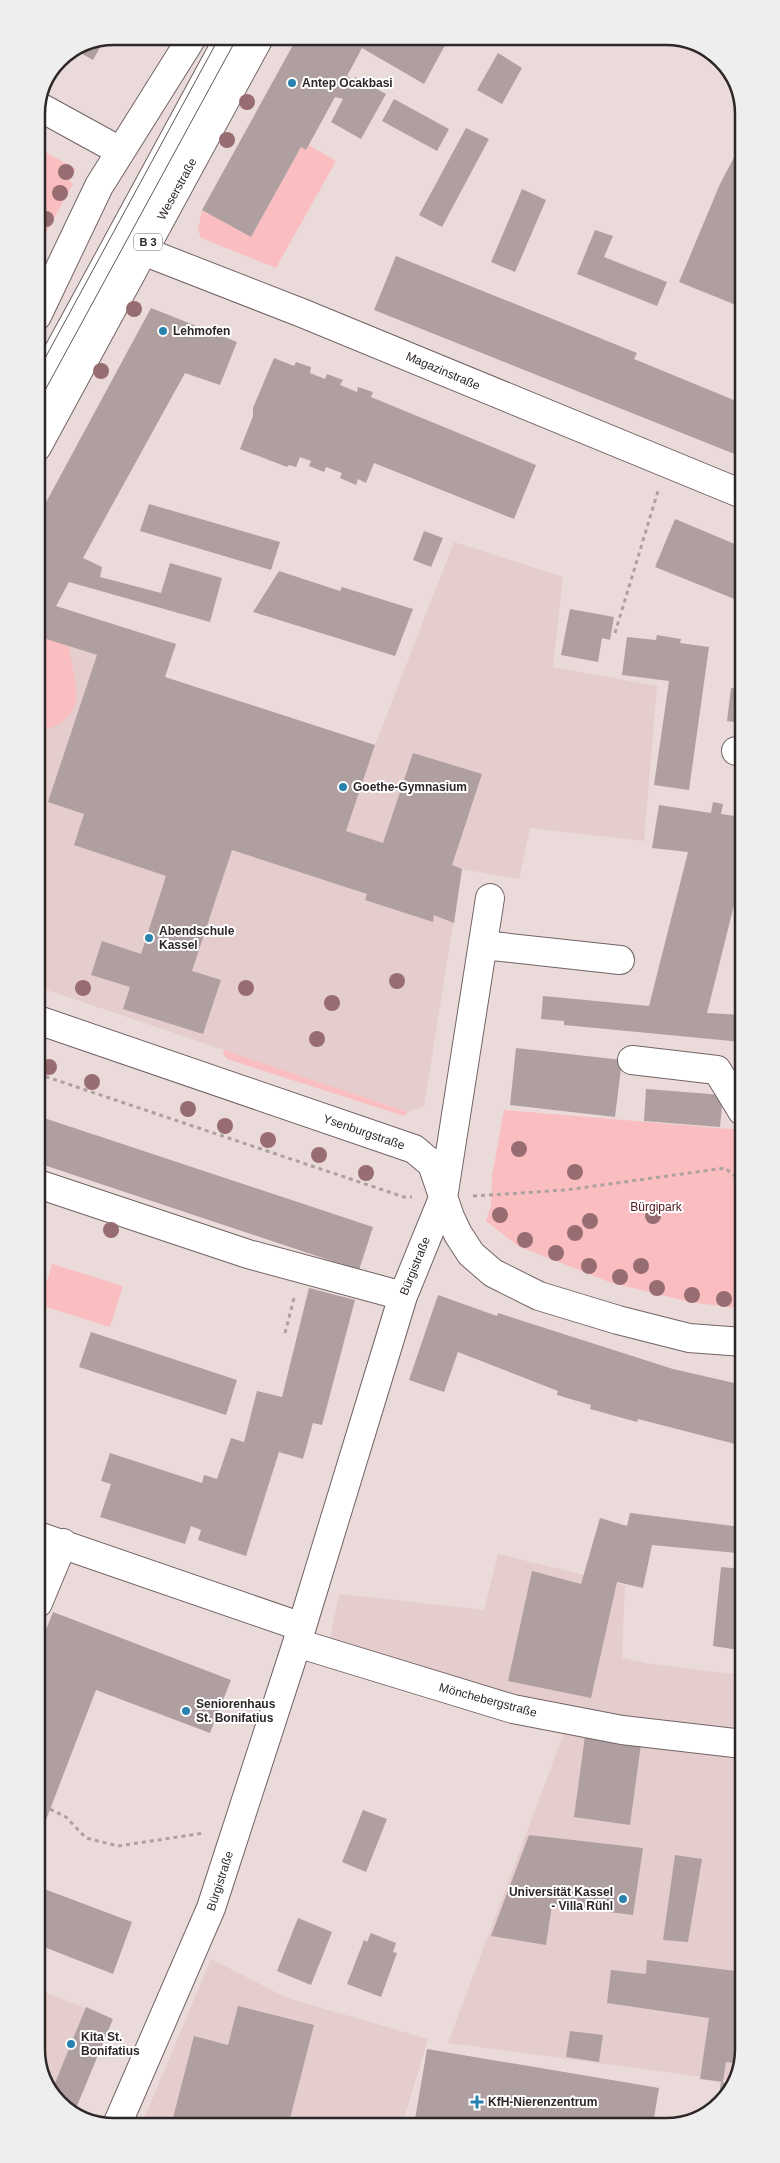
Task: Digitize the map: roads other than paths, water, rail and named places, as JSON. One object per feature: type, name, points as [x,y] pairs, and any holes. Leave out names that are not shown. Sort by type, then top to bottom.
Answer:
[{"type":"street","points":[[45,299],[99,186],[187,45]]},
{"type":"street","points":[[45,376],[225,45]]},
{"type":"street","name":"Weserstraße","points":[[45,432],[255,45]]},
{"type":"street","points":[[45,110],[120,151]]},
{"type":"street","name":"Magazinstraße","points":[[144,250],[735,491]]},
{"type":"street","name":"Bürgistraße","points":[[119,2118],[211,1908],[300,1635],[403,1296],[443,1198],[490,898]]},
{"type":"street","points":[[482,945],[620,960]]},
{"type":"street","name":"Ysenburgstraße","points":[[45,1022],[414,1149],[432,1164],[443,1198],[458,1234],[471,1254],[493,1273],[539,1296],[618,1320],[689,1338],[735,1341]]},
{"type":"street","points":[[632,1060],[717,1070],[735,1100]]},
{"type":"street","points":[[45,1186],[248,1254],[403,1296]]},
{"type":"street","points":[[45,1566],[50,1540],[300,1635]]},
{"type":"street","name":"Mönchebergstraße","points":[[300,1635],[513,1709],[622,1730],[735,1743]]},
{"type":"tram line","points":[[45,358],[215,45]]},
{"type":"tram line","points":[[45,390],[233,45]]},
{"type":"place","name":"Antep Ocakbasi","points":[[292,83]]},
{"type":"place","name":"Lehmofen","points":[[163,331]]},
{"type":"place","name":"Goethe-Gymnasium","points":[[343,787]]},
{"type":"place","name":"Abendschule Kassel","points":[[149,938]]},
{"type":"place","name":"Seniorenhaus St. Bonifatius","points":[[186,1711]]},
{"type":"place","name":"Universität Kassel - Villa Rühl","points":[[623,1899]]},
{"type":"place","name":"Kita St. Bonifatius","points":[[71,2044]]},
{"type":"place","name":"KfH-Nierenzentrum","points":[[477,2102]]},
{"type":"park label","name":"Bürgipark","points":[[656,1207]]}]
